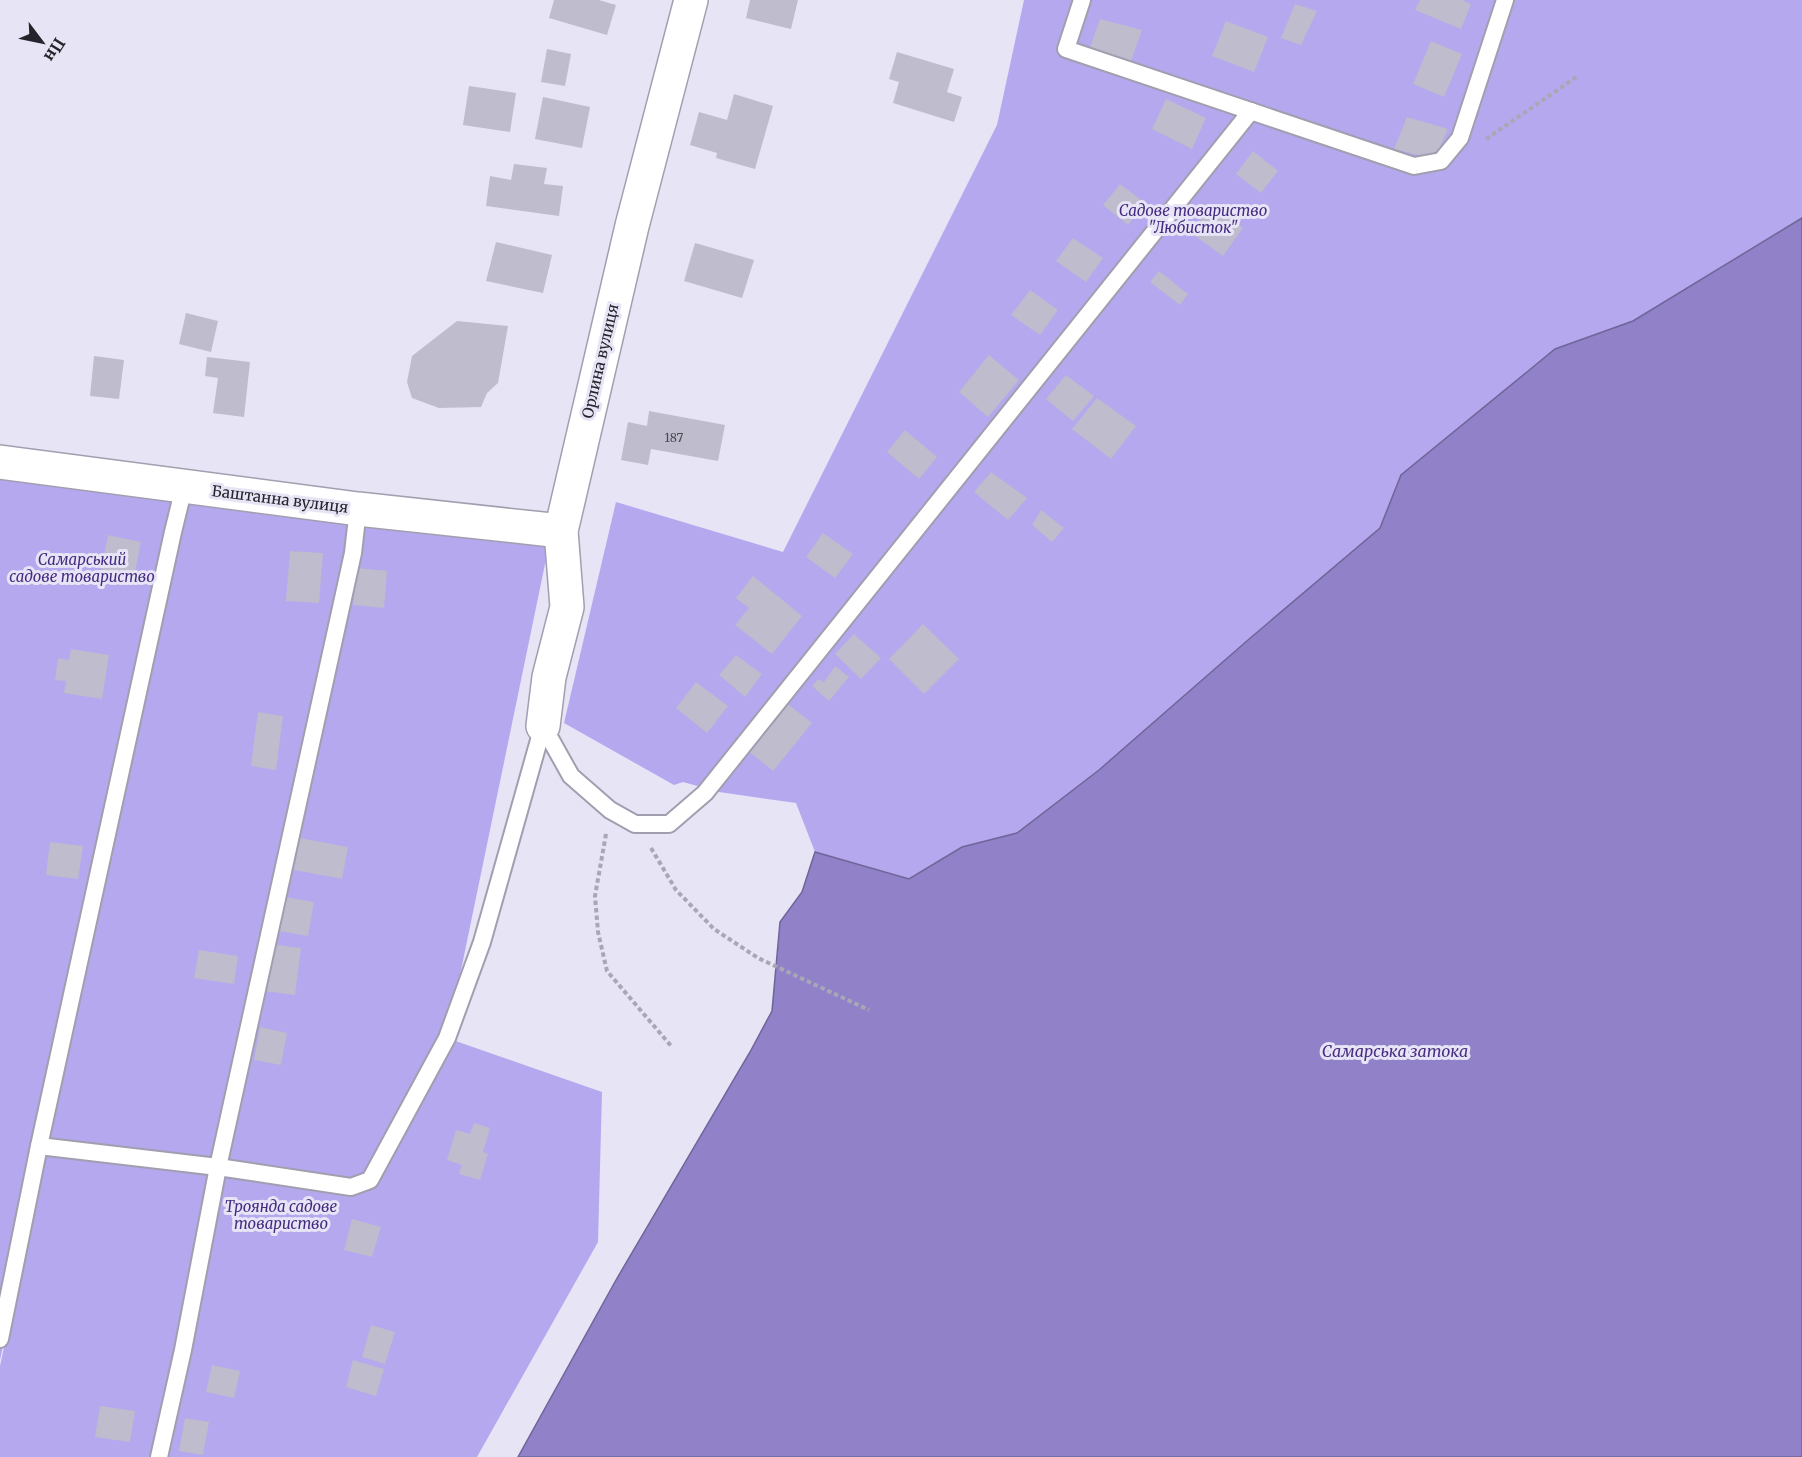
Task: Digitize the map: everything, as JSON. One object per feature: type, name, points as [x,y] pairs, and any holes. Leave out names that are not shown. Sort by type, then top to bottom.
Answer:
[{"type":"street","name":"Орлина вулиця","points":[[543,726],[549,677],[567,607],[561,531],[632,226],[691,0]]},
{"type":"street","name":"Баштанна вулиця","points":[[0,462],[358,509],[561,531]]},
{"type":"lane","points":[[1082,0],[1066,49],[1414,166],[1441,161],[1460,138],[1505,0]]},
{"type":"lane","points":[[543,726],[571,776],[610,810],[635,824],[669,824],[705,794],[1251,111]]},
{"type":"lane","points":[[0,1339],[39,1146],[184,487]]},
{"type":"lane","points":[[159,1457],[183,1350],[218,1167],[353,553],[358,509]]},
{"type":"lane","points":[[39,1146],[218,1167],[351,1187],[370,1180],[447,1038],[482,942],[543,726]]},
{"type":"path","points":[[1460,138],[1479,144],[1578,76]]},
{"type":"path","points":[[610,810],[595,896],[598,932],[607,971],[672,1047]]},
{"type":"path","points":[[635,824],[676,890],[714,929],[758,958],[869,1010]]},
{"type":"green space","name":"Садове товариство \"Любисток\"","points":[[1024,0],[1802,0],[1802,218],[1633,321],[1555,349],[1401,475],[1380,528],[1099,770],[1017,833],[962,847],[909,879],[815,852],[796,803],[719,792],[683,782],[674,785],[564,723],[616,502],[783,552],[997,125]]},
{"type":"green space","name":"Самарський садове товариство","points":[[0,470],[180,502],[0,1360]]},
{"type":"green space","name":"Троянда садове товариство","points":[[185,498],[551,535],[447,1038],[602,1092],[598,1242],[477,1457],[0,1457],[0,1366]]},
{"type":"water","name":"Самарська затока","points":[[1802,218],[1802,1457],[518,1457],[616,1280],[772,1011],[780,922],[802,892],[815,852],[909,879],[962,847],[1017,833],[1099,770],[1380,528],[1401,475],[1555,349],[1633,321]]},
{"type":"building","points":[[554,0],[599,0],[616,5],[607,35],[549,18]]},
{"type":"building","points":[[750,0],[798,0],[791,29],[746,18]]},
{"type":"building","points":[[1420,0],[1462,0],[1471,4],[1461,29],[1415,10]]},
{"type":"building","points":[[1295,4],[1317,11],[1301,45],[1281,38]]},
{"type":"building","points":[[1100,19],[1142,30],[1130,64],[1089,50]]},
{"type":"building","points":[[1226,21],[1268,37],[1254,72],[1212,56]]},
{"type":"building","points":[[1431,41],[1462,54],[1444,97],[1413,84]]},
{"type":"building","points":[[547,49],[571,54],[565,86],[541,82]]},
{"type":"building","points":[[897,52],[954,69],[947,92],[962,97],[954,122],[893,103],[899,82],[889,79]]},
{"type":"building","points":[[469,86],[516,93],[510,132],[463,125]]},
{"type":"building","points":[[734,94],[773,106],[755,169],[716,158],[717,153],[690,145],[699,112],[727,120]]},
{"type":"building","points":[[543,97],[590,107],[582,148],[535,139]]},
{"type":"building","points":[[1166,99],[1206,118],[1192,149],[1152,129]]},
{"type":"building","points":[[1407,117],[1448,129],[1434,159],[1394,149]]},
{"type":"building","points":[[1253,151],[1278,171],[1261,193],[1236,174]]},
{"type":"building","points":[[514,164],[547,168],[544,184],[563,186],[559,216],[486,206],[490,176],[511,180]]},
{"type":"building","points":[[1120,184],[1145,203],[1128,225],[1103,205]]},
{"type":"building","points":[[1211,205],[1243,228],[1223,256],[1191,233]]},
{"type":"building","points":[[1073,238],[1103,258],[1086,282],[1056,261]]},
{"type":"building","points":[[496,242],[552,255],[543,293],[486,281]]},
{"type":"building","points":[[695,243],[754,260],[742,298],[684,281]]},
{"type":"building","points":[[1159,271],[1188,294],[1180,305],[1150,282]]},
{"type":"building","points":[[1030,290],[1058,310],[1040,335],[1011,315]]},
{"type":"building","points":[[186,313],[218,321],[211,352],[179,344]]},
{"type":"building","points":[[457,321],[508,326],[498,383],[487,393],[481,407],[439,408],[412,398],[407,382],[412,356]]},
{"type":"building","points":[[989,355],[1019,380],[988,417],[959,392]]},
{"type":"building","points":[[94,356],[124,360],[119,399],[90,396]]},
{"type":"building","points":[[207,357],[250,362],[244,417],[213,413],[218,378],[205,376]]},
{"type":"building","points":[[1066,375],[1094,396],[1073,421],[1046,399]]},
{"type":"building","points":[[1097,398],[1136,426],[1111,459],[1072,429]]},
{"type":"building","points":[[649,411],[725,425],[718,461],[651,449],[648,465],[621,460],[628,422],[647,426]]},
{"type":"building","points":[[905,430],[937,457],[919,479],[887,452]]},
{"type":"building","points":[[991,472],[1027,498],[1008,520],[974,492]]},
{"type":"building","points":[[1041,510],[1064,528],[1052,542],[1032,525]]},
{"type":"building","points":[[823,533],[853,554],[835,578],[806,557]]},
{"type":"building","points":[[108,535],[141,542],[134,577],[101,571]]},
{"type":"building","points":[[290,551],[323,553],[319,603],[286,601]]},
{"type":"building","points":[[357,568],[387,571],[384,608],[353,605]]},
{"type":"building","points":[[753,576],[802,616],[772,654],[735,625],[749,608],[736,598]]},
{"type":"building","points":[[923,624],[959,659],[924,694],[889,659]]},
{"type":"building","points":[[854,634],[881,658],[861,679],[835,654]]},
{"type":"building","points":[[71,649],[109,655],[102,699],[64,693],[66,681],[55,680],[58,658],[69,660]]},
{"type":"building","points":[[736,655],[762,674],[745,697],[719,675]]},
{"type":"building","points":[[835,666],[849,677],[829,701],[812,686],[818,679],[824,682]]},
{"type":"building","points":[[696,682],[728,706],[707,733],[676,708]]},
{"type":"building","points":[[784,701],[812,723],[773,771],[746,749]]},
{"type":"building","points":[[258,712],[283,716],[276,770],[251,766]]},
{"type":"building","points":[[300,838],[348,847],[342,879],[294,870]]},
{"type":"building","points":[[50,842],[83,846],[78,879],[46,875]]},
{"type":"building","points":[[285,897],[314,902],[308,936],[279,931]]},
{"type":"building","points":[[269,944],[301,948],[295,995],[263,991]]},
{"type":"building","points":[[199,950],[238,956],[234,984],[194,978]]},
{"type":"building","points":[[260,1027],[287,1033],[281,1065],[254,1060]]},
{"type":"building","points":[[474,1123],[490,1128],[483,1152],[488,1154],[480,1180],[459,1174],[462,1165],[447,1160],[456,1130],[470,1134]]},
{"type":"building","points":[[352,1219],[381,1227],[372,1257],[344,1250]]},
{"type":"building","points":[[371,1325],[395,1332],[385,1364],[362,1357]]},
{"type":"building","points":[[353,1360],[384,1369],[376,1396],[346,1387]]},
{"type":"building","points":[[212,1365],[240,1371],[234,1398],[206,1392]]},
{"type":"building","points":[[100,1406],[135,1411],[130,1442],[95,1437]]},
{"type":"building","points":[[185,1418],[209,1422],[203,1455],[179,1451]]}]
